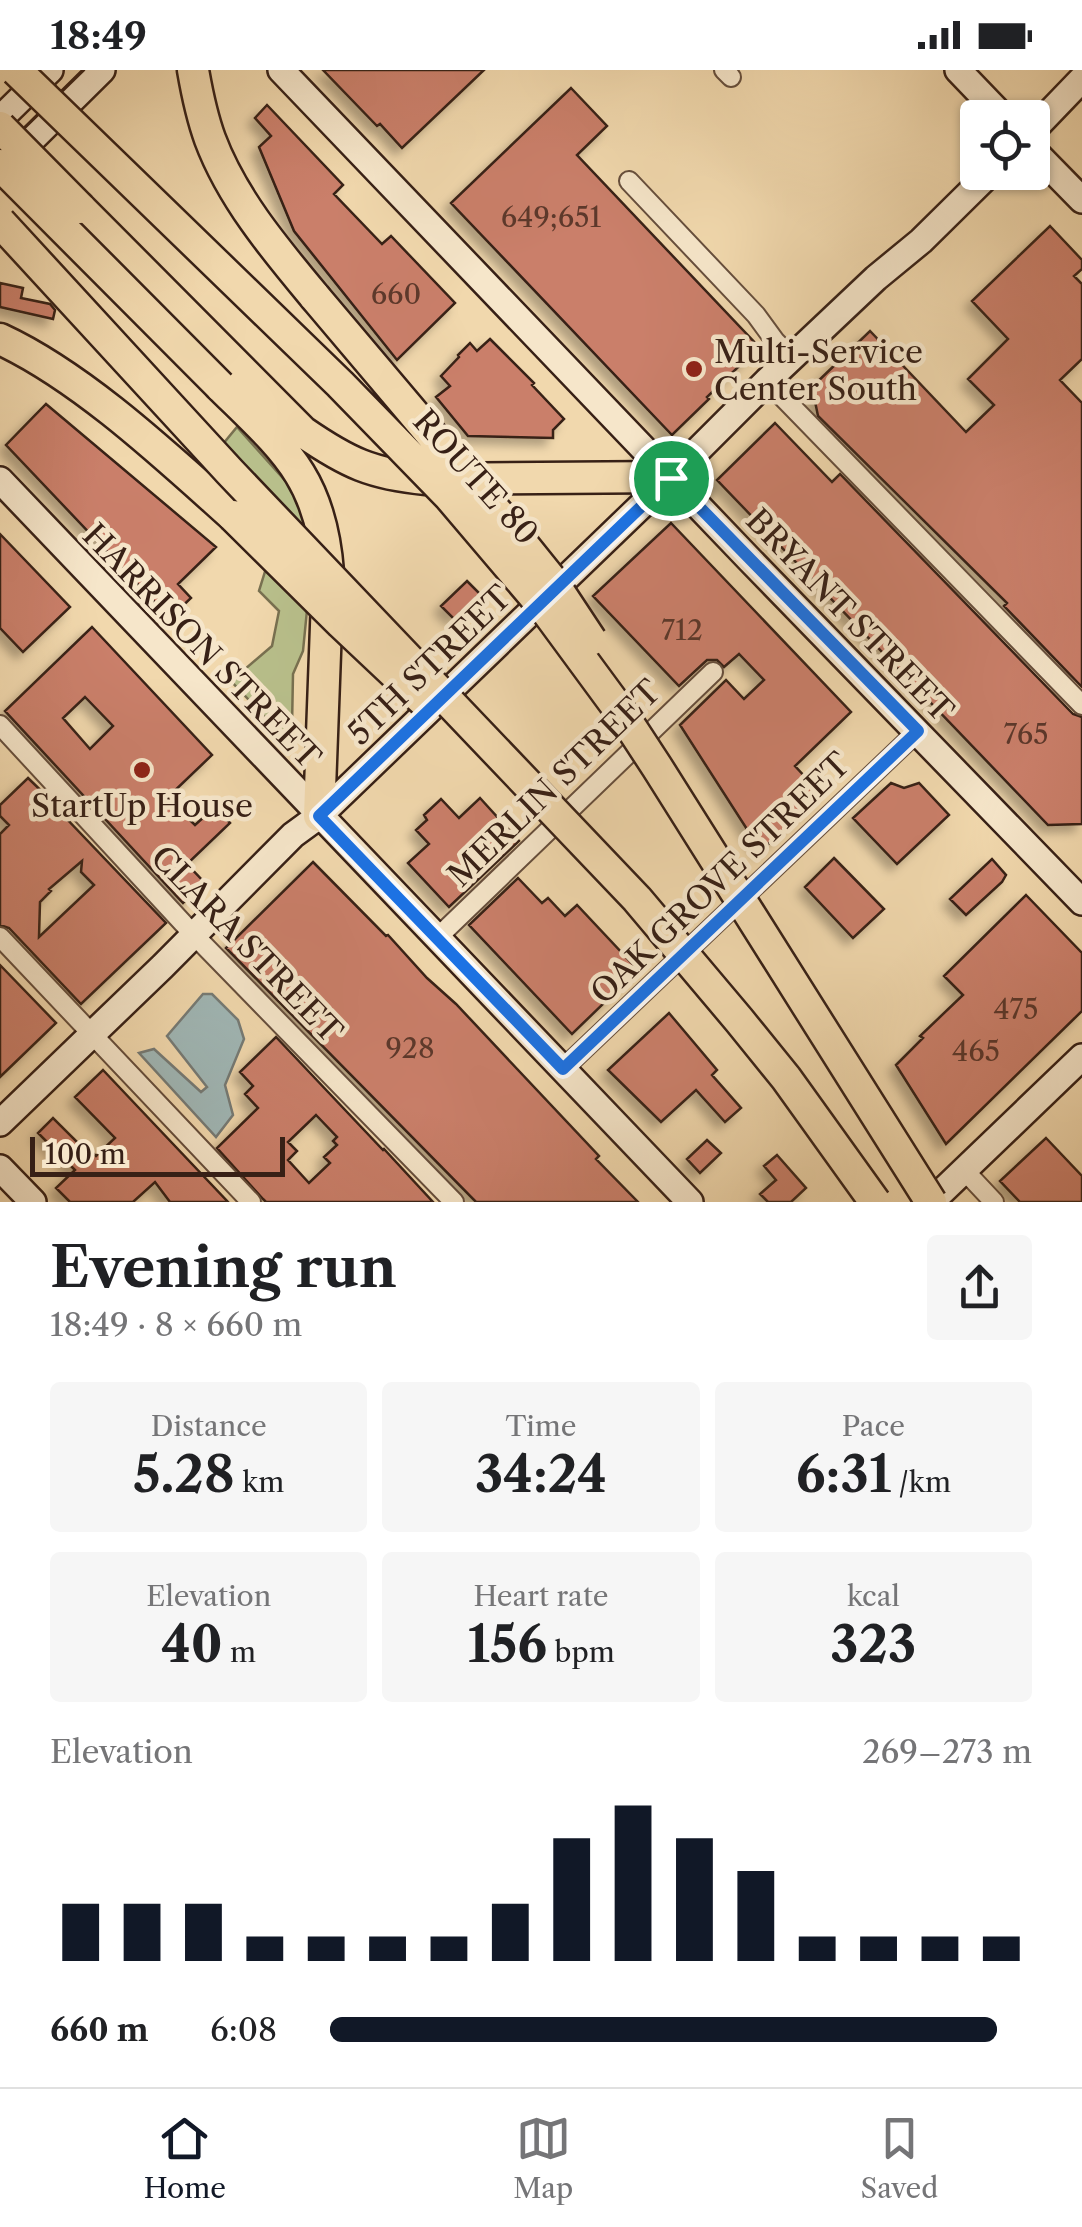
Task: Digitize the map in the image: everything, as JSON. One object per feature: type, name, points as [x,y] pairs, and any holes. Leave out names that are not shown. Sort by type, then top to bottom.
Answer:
[{"type":"highway","name":"ROUTE 80","points":[[16,70],[354,398],[449,496],[546,609],[658,767],[931,1202]]},
{"type":"highway","points":[[193,70],[210,139],[224,170],[278,252],[550,578],[607,666],[658,767]]},
{"type":"highway","points":[[0,127],[228,377],[285,450],[312,495],[326,539],[328,572],[319,816]]},
{"type":"highway","points":[[0,168],[228,377],[336,454],[365,468],[426,479],[671,478]]},
{"type":"highway","points":[[0,222],[230,472],[584,842],[751,1034],[875,1202]]},
{"type":"highway","points":[[0,340],[47,366],[194,480],[411,690],[584,842]]},
{"type":"main road","points":[[0,168],[102,70]]},
{"type":"main road","name":"BRYANT STREET","points":[[281,70],[1082,902]]},
{"type":"main road","points":[[958,70],[987,100]]},
{"type":"main road","points":[[0,119],[47,71]]},
{"type":"main road","points":[[1050,113],[1082,79]]},
{"type":"main road","points":[[1050,167],[1082,200]]},
{"type":"main road","name":"5TH STREET","points":[[0,1122],[293,835],[319,816],[792,358],[973,190]]},
{"type":"main road","name":"HARRISON STREET","points":[[0,480],[690,1202]]},
{"type":"main road","points":[[931,1202],[1082,1057]]},
{"type":"main road","points":[[0,1168],[32,1202]]},
{"type":"street","points":[[629,181],[792,358]]},
{"type":"street","points":[[768,381],[1082,704]]},
{"type":"street","name":"MERLIN STREET","points":[[437,938],[713,672]]},
{"type":"street","name":"CLARA STREET","points":[[0,724],[193,934],[454,1202]]},
{"type":"street","name":"OAK GROVE STREET","points":[[563,1069],[918,731]]},
{"type":"street","points":[[0,937],[250,1202]]},
{"type":"street","points":[[964,1170],[994,1202]]},
{"type":"green space","points":[[237,427],[289,485],[310,532],[303,651],[293,674],[292,727],[282,735],[231,681],[272,646],[279,611],[259,591],[272,549],[223,444]]},
{"type":"water","points":[[203,994],[212,994],[238,1020],[244,1039],[225,1085],[233,1115],[216,1137],[139,1053],[154,1049],[201,1092],[207,1087],[167,1036]]},
{"type":"building","points":[[323,70],[484,70],[402,148]]},
{"type":"building","points":[[571,88],[607,126],[577,155],[759,347],[672,435],[451,203]]},
{"type":"building","points":[[267,105],[343,185],[334,194],[382,244],[391,236],[455,303],[397,360],[294,231],[259,147],[271,136],[255,118]]},
{"type":"building","points":[[1050,226],[1082,260],[1082,269],[1074,276],[1082,284],[1082,359],[1060,380],[1082,403],[1082,687],[1004,606],[1007,603],[818,416],[812,387],[870,331],[966,432],[994,405],[968,379],[1008,339],[972,301]]},
{"type":"building","points":[[0,283],[23,288],[21,298],[50,304],[55,310],[53,319],[0,307]]},
{"type":"building","points":[[490,339],[564,419],[553,430],[553,438],[468,436],[436,397],[450,386],[441,376],[458,355],[470,343],[477,351]]},
{"type":"building","points":[[46,404],[216,547],[178,584],[191,598],[170,618],[6,445]]},
{"type":"building","points":[[775,423],[832,482],[840,474],[1073,714],[1082,717],[1082,824],[1048,825],[717,480]]},
{"type":"building","points":[[671,523],[851,712],[795,766],[821,794],[761,851],[680,725],[726,680],[744,699],[764,680],[739,654],[724,667],[717,660],[707,660],[679,686],[593,596]]},
{"type":"building","points":[[0,534],[70,607],[23,652],[0,628]]},
{"type":"building","points":[[467,581],[480,594],[454,619],[441,606]]},
{"type":"building","points":[[92,627],[212,755],[167,798],[195,825],[215,807],[230,823],[187,864],[204,882],[183,903],[5,711]],"holes":[[[85,697],[113,726],[90,749],[63,718]]]},
{"type":"building","points":[[28,778],[166,923],[81,1004],[9,928],[0,925],[0,834],[9,825],[0,816],[0,805]],"holes":[[[82,861],[81,872],[94,885],[39,937],[40,902],[49,889]]]},
{"type":"building","points":[[891,783],[904,788],[919,783],[949,815],[897,864],[853,818]]},
{"type":"building","points":[[480,798],[519,841],[449,907],[408,863],[429,844],[416,830],[427,820],[424,815],[441,799],[459,818]]},
{"type":"building","points":[[834,858],[884,909],[853,938],[805,887]]},
{"type":"building","points":[[992,859],[1006,875],[966,915],[950,899]]},
{"type":"building","points":[[313,862],[456,1004],[638,1202],[476,1202],[226,948]]},
{"type":"building","points":[[518,878],[542,903],[548,898],[565,916],[577,905],[638,970],[572,1034],[469,925]]},
{"type":"building","points":[[1026,895],[1082,953],[1082,1011],[946,1144],[896,1065],[963,995],[944,976]]},
{"type":"building","points":[[0,965],[56,1023],[0,1077]]},
{"type":"building","points":[[669,1013],[717,1070],[712,1075],[741,1108],[725,1122],[696,1090],[661,1122],[608,1070]]},
{"type":"building","points":[[276,1037],[433,1202],[266,1202],[217,1148],[258,1108],[245,1094],[253,1086],[240,1072]],"holes":[[[316,1115],[337,1137],[333,1141],[337,1145],[324,1157],[330,1163],[309,1183],[288,1160],[297,1151],[288,1142]]]},
{"type":"building","points":[[103,1070],[228,1202],[170,1202],[155,1182],[133,1202],[70,1202],[56,1188],[75,1170],[38,1133],[53,1118],[90,1155],[96,1156],[115,1138],[75,1097]]},
{"type":"building","points":[[1046,1138],[1082,1176],[1082,1202],[1020,1202],[1000,1181]]},
{"type":"building","points":[[707,1140],[721,1153],[700,1173],[687,1159]]},
{"type":"building","points":[[777,1155],[806,1188],[791,1202],[768,1202],[760,1194],[776,1180],[764,1166]]},
{"type":"tram line","points":[[0,152],[84,70]]},
{"type":"place","name":"Multi-Service Center South","points":[[694,369]]},
{"type":"place","name":"StartUp House","points":[[142,770]]},
{"type":"route","points":[[671,478],[918,731],[563,1069],[319,816],[671,478]]}]
